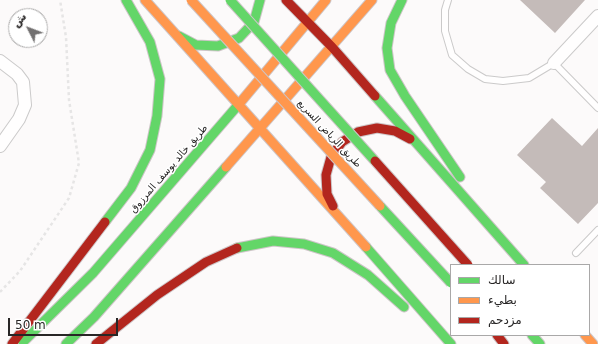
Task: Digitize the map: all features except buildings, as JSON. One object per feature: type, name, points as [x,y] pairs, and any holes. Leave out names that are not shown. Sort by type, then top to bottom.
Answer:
[{"type":"main road","points":[[12,344],[131,188],[150,150],[160,79],[150,42],[126,0]]},
{"type":"main road","points":[[145,0],[335,211],[450,344]]},
{"type":"main road","name":"طريق الرياض السريع","points":[[191,0],[450,282]]},
{"type":"main road","name":"طريق الرياض السريع","points":[[230,0],[467,264]]},
{"type":"main road","points":[[176,35],[196,45],[218,46],[238,38],[254,22],[260,0]]},
{"type":"main road","points":[[286,0],[332,47],[412,140],[523,264]]},
{"type":"main road","name":"طريق خالد يوسف المرزوق","points":[[20,344],[93,273],[308,23],[326,0]]},
{"type":"main road","points":[[66,344],[94,317],[372,0]]},
{"type":"main road","points":[[402,0],[391,23],[387,48],[390,70],[405,96],[506,244]]},
{"type":"main road","points":[[335,211],[327,194],[326,175],[331,157],[342,142],[358,132],[377,128],[395,131],[412,140]]},
{"type":"main road","points":[[96,344],[157,295],[206,262],[242,246],[273,241],[304,244],[333,253],[368,276],[447,344]]},
{"type":"main road","points":[[498,336],[504,344]]},
{"type":"main road","points":[[533,336],[540,344]]},
{"type":"main road","points":[[586,336],[593,344]]},
{"type":"street","points":[[554,63],[598,16]]},
{"type":"street","points":[[0,61],[17,74],[23,82],[25,105],[18,119],[0,146]]},
{"type":"lane","points":[[448,0],[445,10],[445,30],[452,55],[468,69],[486,79],[503,81],[529,78],[554,63],[598,108]]},
{"type":"lane","points":[[576,253],[598,230]]},
{"type":"path","points":[[0,292],[20,271],[69,198],[79,164],[68,100],[66,37],[60,0]]},
{"type":"traffic: fast","points":[[105,222],[131,188],[150,150],[157,116],[160,79],[150,42],[126,0]]},
{"type":"traffic: fast","points":[[230,0],[375,161]]},
{"type":"traffic: fast","points":[[179,36],[196,45],[218,46],[239,38],[254,22],[260,0]]},
{"type":"traffic: fast","points":[[402,0],[391,23],[387,48],[390,70],[405,96],[460,177]]},
{"type":"traffic: fast","points":[[375,96],[523,264]]},
{"type":"traffic: fast","points":[[23,342],[93,273],[239,104]]},
{"type":"traffic: fast","points":[[66,344],[94,317],[226,167]]},
{"type":"traffic: fast","points":[[380,206],[450,282]]},
{"type":"traffic: fast","points":[[237,248],[273,241],[304,244],[333,253],[368,275],[404,307]]},
{"type":"traffic: fast","points":[[366,247],[451,344]]},
{"type":"traffic: fast","points":[[533,336],[540,344]]},
{"type":"traffic: slow","points":[[145,0],[366,247]]},
{"type":"traffic: slow","points":[[191,0],[380,206]]},
{"type":"traffic: slow","points":[[239,104],[326,0]]},
{"type":"traffic: slow","points":[[226,167],[372,0]]},
{"type":"traffic: slow","points":[[586,336],[593,344]]},
{"type":"traffic: jam","points":[[286,0],[332,47],[375,96]]},
{"type":"traffic: jam","points":[[333,206],[327,194],[326,175],[331,157],[342,142],[358,132],[377,128],[395,131],[410,139]]},
{"type":"traffic: jam","points":[[375,161],[467,264]]},
{"type":"traffic: jam","points":[[12,344],[105,222]]},
{"type":"traffic: jam","points":[[96,344],[157,295],[206,262],[237,248]]},
{"type":"traffic: jam","points":[[498,336],[504,344]]}]
